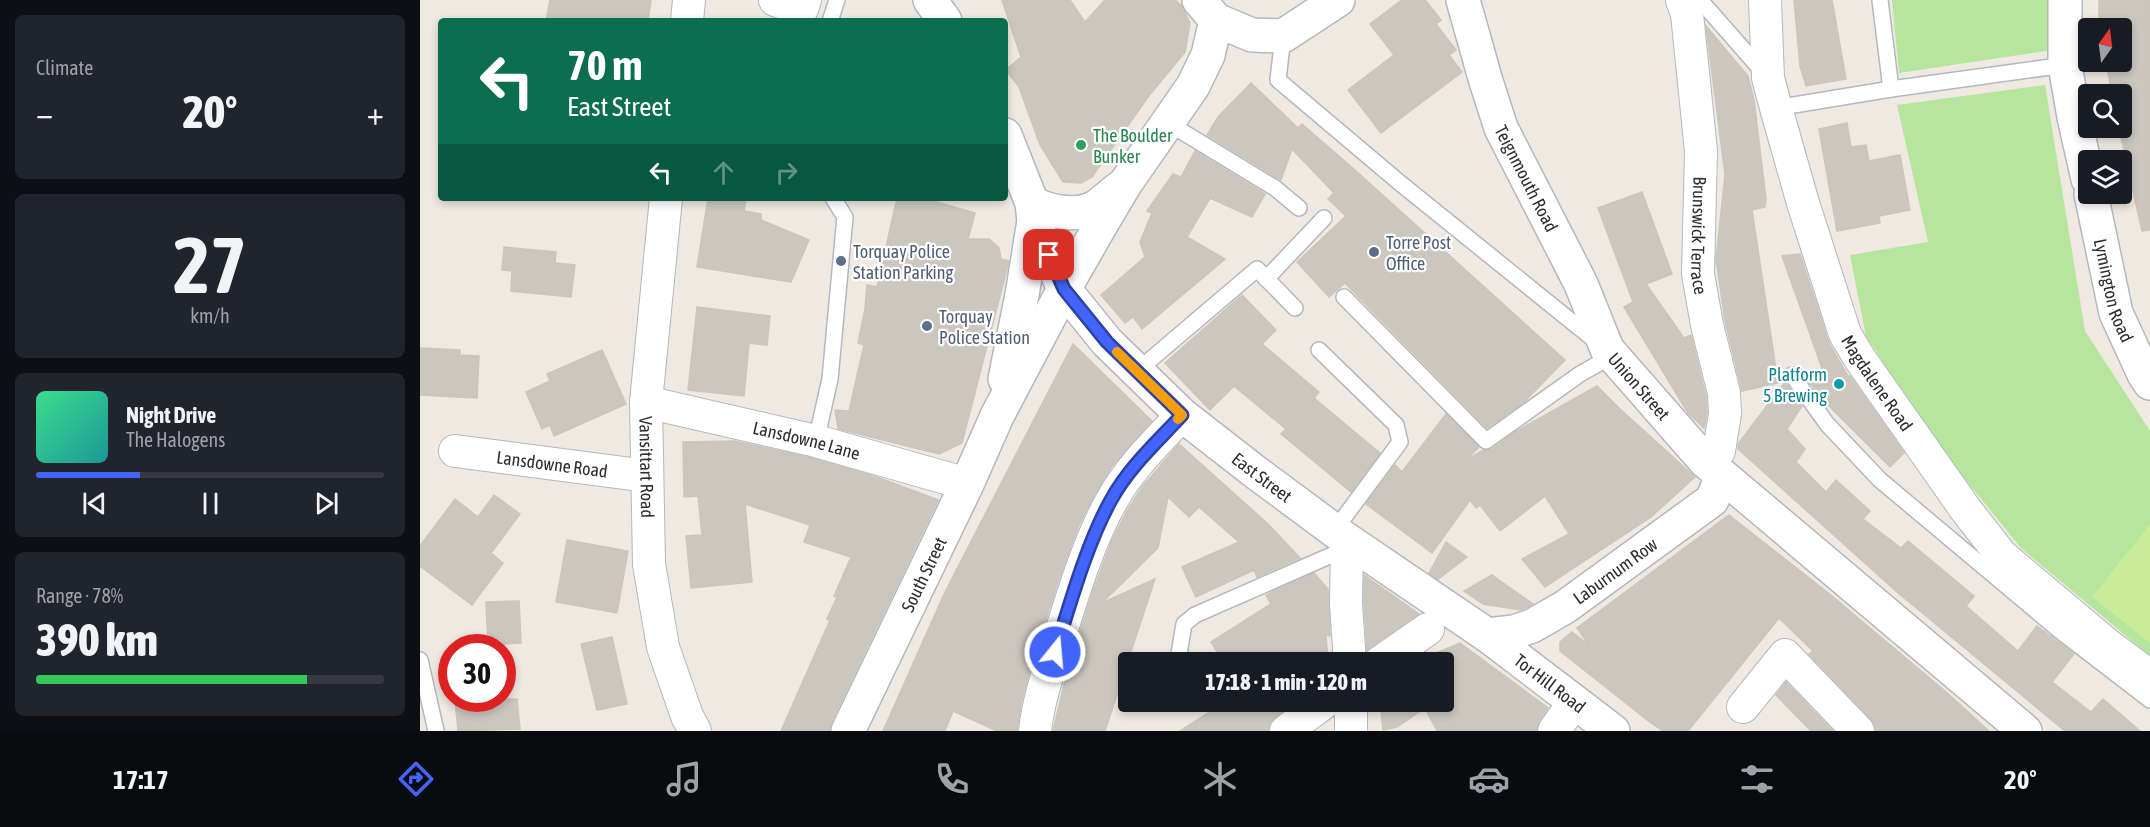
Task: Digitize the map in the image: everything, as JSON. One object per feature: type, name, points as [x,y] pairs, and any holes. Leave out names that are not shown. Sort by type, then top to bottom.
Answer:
[{"type":"street","points":[[687,18],[689,0]]},
{"type":"street","points":[[775,0],[802,9],[805,0]]},
{"type":"street","points":[[930,0],[943,18]]},
{"type":"street","points":[[1207,10],[1252,35],[1283,36],[1338,0]]},
{"type":"street","name":"Teignmouth Road","points":[[1463,0],[1501,128],[1581,284],[1609,352]]},
{"type":"street","name":"Brunswick Terrace","points":[[1682,0],[1688,14],[1701,150],[1698,274],[1707,326],[1724,393],[1725,414],[1714,469]]},
{"type":"street","name":"Magdalene Road","points":[[1765,0],[1768,78],[1803,203],[1845,334],[1966,510],[2002,556],[2109,646],[2150,676]]},
{"type":"street","points":[[2066,0],[2065,65],[2081,150]]},
{"type":"street","points":[[1033,212],[1045,209],[1069,213],[1093,208],[1125,184],[1194,86],[1208,55],[1207,10]]},
{"type":"street","points":[[1008,143],[1064,289]]},
{"type":"street","name":"South Street","points":[[848,731],[997,416],[1064,289],[1125,184]]},
{"type":"street","name":"Vansittart Road","points":[[666,201],[646,402],[649,564],[663,646],[687,716],[695,731]]},
{"type":"street","name":"Lymington Road","points":[[2093,204],[2116,313],[2150,383]]},
{"type":"street","name":"South Street","points":[[997,416],[1022,295],[1033,212]]},
{"type":"street","name":"East Street","points":[[1064,289],[1107,342],[1182,415],[1341,535],[1487,635]]},
{"type":"street","name":"Union Street","points":[[1609,352],[1714,469],[2025,731]]},
{"type":"street","name":"Lansdowne Lane","points":[[646,402],[810,440],[967,483]]},
{"type":"street","points":[[1035,731],[1049,670],[1066,615],[1089,551],[1111,500],[1134,467],[1182,415]]},
{"type":"street","name":"Lansdowne Road","points":[[455,451],[647,476]]},
{"type":"street","name":"Laburnum Row","points":[[1487,635],[1514,632],[1532,626],[1565,607],[1712,500],[1714,469]]},
{"type":"street","points":[[1341,535],[1349,652]]},
{"type":"street","points":[[1395,652],[1428,629]]},
{"type":"street","name":"Tor Hill Road","points":[[1487,635],[1613,731]]},
{"type":"street","points":[[1743,707],[1785,655],[1858,731]]},
{"type":"street","points":[[1554,731],[1574,702]]},
{"type":"street","points":[[1286,731],[1312,712]]},
{"type":"street","points":[[1351,712],[1351,731]]},
{"type":"lane","points":[[831,18],[837,0]]},
{"type":"lane","points":[[1700,0],[1768,78]]},
{"type":"lane","points":[[1880,0],[1891,89]]},
{"type":"lane","name":"Union Street","points":[[1283,36],[1278,80],[1400,183],[1609,352]]},
{"type":"lane","points":[[1776,108],[1891,89],[2065,65]]},
{"type":"lane","points":[[1168,123],[1275,188],[1299,208]]},
{"type":"lane","points":[[810,440],[830,379],[845,217],[834,201]]},
{"type":"lane","points":[[1266,279],[1324,218]]},
{"type":"lane","points":[[1137,371],[1257,269],[1295,308]]},
{"type":"lane","points":[[1344,297],[1486,441],[1609,352]]},
{"type":"lane","points":[[1179,652],[1184,624],[1195,615],[1334,554],[1341,535],[1400,442],[1396,425],[1319,350]]},
{"type":"lane","points":[[1792,375],[1827,424],[1880,480],[2059,630],[2150,700]]},
{"type":"lane","points":[[420,660],[436,731]]},
{"type":"green space","points":[[1892,0],[2048,0],[2052,50],[1899,73]]},
{"type":"green space","points":[[2045,85],[2085,331],[2150,431],[2150,656],[2021,548],[1938,446],[1866,336],[1850,255],[1928,242],[1897,105]]},
{"type":"green space","points":[[2150,524],[2150,643],[2092,597]]},
{"type":"building","points":[[550,0],[651,0],[648,18],[547,18]]},
{"type":"building","points":[[1002,0],[1070,0],[1085,22],[1105,0],[1175,0],[1182,6],[1190,23],[1185,52],[1148,97],[1092,177],[1081,183],[1063,182],[1040,145],[1019,87],[1008,73],[1008,68],[1021,57]]},
{"type":"building","points":[[1402,0],[1425,0],[1441,20],[1436,24],[1456,50],[1449,55],[1462,72],[1381,133],[1348,90],[1394,55],[1370,24]]},
{"type":"building","points":[[1794,0],[1832,0],[1846,79],[1806,86],[1800,66]]},
{"type":"building","points":[[2099,0],[2150,0],[2150,230],[2142,231],[2132,186],[2132,150],[2124,150],[2121,138],[2132,138],[2132,84],[2110,84],[2108,72],[2132,72],[2132,18],[2099,18]]},
{"type":"building","points":[[1706,26],[1748,76],[1754,100],[1766,199],[1765,207],[1752,210],[1778,383],[1742,391],[1725,321],[1716,259],[1725,175]]},
{"type":"building","points":[[1251,83],[1298,128],[1302,124],[1355,170],[1565,360],[1522,404],[1487,428],[1345,283],[1329,297],[1297,262],[1346,216],[1328,199],[1334,193],[1292,149],[1281,180],[1207,135],[1218,117]]},
{"type":"building","points":[[1847,123],[1851,147],[1866,145],[1869,161],[1900,155],[1910,210],[1879,216],[1880,223],[1837,231],[1819,129]]},
{"type":"building","points":[[1195,151],[1265,194],[1252,217],[1210,198],[1187,237],[1225,259],[1142,329],[1133,317],[1125,323],[1101,295],[1145,257],[1140,242],[1152,213],[1147,211],[1173,174],[1181,177]]},
{"type":"building","points":[[1642,192],[1672,274],[1646,284],[1684,338],[1691,335],[1706,396],[1707,413],[1704,428],[1688,413],[1624,307],[1633,302],[1598,208]]},
{"type":"building","points":[[708,201],[746,201],[744,211],[761,214],[761,220],[809,240],[791,282],[697,267]]},
{"type":"building","name":"Torquay Police Station","points":[[896,201],[933,201],[975,213],[968,239],[989,239],[999,248],[1001,259],[1009,261],[962,443],[939,454],[838,429],[835,410],[849,411],[864,345],[858,343],[867,285],[877,287]]},
{"type":"building","points":[[504,247],[556,252],[555,263],[575,265],[571,297],[511,291],[512,271],[502,270]]},
{"type":"building","points":[[1800,254],[1829,343],[1848,376],[1904,453],[1890,467],[1825,402],[1804,375],[1823,371],[1782,256]]},
{"type":"building","points":[[1242,295],[1276,330],[1262,344],[1319,392],[1314,398],[1380,453],[1351,492],[1281,434],[1286,429],[1234,386],[1210,410],[1165,363]]},
{"type":"building","points":[[697,307],[770,316],[767,345],[749,343],[744,396],[688,390]]},
{"type":"building","points":[[1073,344],[1152,421],[1112,466],[1079,525],[1030,669],[1017,731],[997,731],[953,711],[945,731],[883,731],[945,592]]},
{"type":"building","points":[[420,348],[460,350],[460,355],[479,356],[477,398],[420,395]]},
{"type":"building","points":[[602,350],[626,404],[554,436],[550,425],[542,429],[526,392],[550,381],[547,374]]},
{"type":"building","points":[[1785,382],[1802,406],[1787,429],[1805,449],[1796,462],[1826,492],[1836,480],[1870,511],[1863,519],[1901,548],[1908,541],[1974,596],[1966,606],[2018,651],[2037,626],[2074,654],[2052,682],[2091,712],[2103,699],[2140,731],[2065,731],[1897,592],[1738,449],[1738,444]]},
{"type":"building","points":[[1597,386],[1695,477],[1651,517],[1545,587],[1522,559],[1569,534],[1545,496],[1500,531],[1480,505],[1476,508],[1470,500],[1432,553],[1366,504],[1395,465],[1402,472],[1446,414],[1479,447],[1471,455],[1472,457],[1483,450],[1492,449],[1515,432]]},
{"type":"building","points":[[734,441],[812,458],[877,477],[938,500],[829,731],[781,731],[830,620],[827,619],[837,597],[834,596],[851,557],[804,542],[810,525],[745,504],[752,582],[691,588],[686,536],[702,535],[698,496],[684,497],[683,442]]},
{"type":"building","points":[[1179,444],[1268,524],[1300,558],[1257,577],[1254,570],[1196,597],[1182,567],[1239,542],[1199,507],[1189,517],[1168,497],[1158,548],[1102,603],[1155,579],[1131,652],[1118,652],[1118,691],[1105,731],[1053,731],[1065,680],[1092,594],[1112,540],[1142,487]]},
{"type":"building","points":[[494,495],[520,514],[491,553],[503,563],[472,605],[420,566],[420,546],[455,499],[478,517]]},
{"type":"building","points":[[1729,515],[1832,596],[1989,731],[1875,731],[1871,719],[1809,654],[1813,651],[1779,618],[1688,731],[1663,731],[1560,651],[1560,642],[1572,632],[1589,645],[1577,628]]},
{"type":"building","points":[[567,540],[628,551],[617,613],[556,602]]},
{"type":"building","points":[[1446,542],[1467,557],[1438,579],[1429,573]]},
{"type":"building","points":[[1314,573],[1328,589],[1330,636],[1326,634],[1327,652],[1217,652],[1211,642],[1271,604],[1266,595]]},
{"type":"building","points":[[1364,575],[1419,614],[1367,650],[1364,604]]},
{"type":"building","points":[[1492,575],[1533,604],[1521,610],[1483,604],[1464,591]]},
{"type":"building","points":[[519,601],[521,643],[516,643],[516,634],[487,634],[486,602]]},
{"type":"building","points":[[612,637],[627,704],[597,710],[581,644]]},
{"type":"building","points":[[1460,643],[1548,708],[1539,721],[1536,731],[1437,731],[1427,712],[1454,712],[1454,652],[1439,652]]},
{"type":"building","points":[[1786,682],[1833,731],[1811,731],[1776,695]]},
{"type":"building","points":[[517,699],[520,729],[458,731],[456,712],[516,712]]},
{"type":"building","points":[[1209,712],[1282,712],[1270,723],[1268,731],[1180,731]]},
{"type":"building","points":[[1381,712],[1419,712],[1397,727],[1383,730]]},
{"type":"slow traffic","points":[[1117,352],[1182,415],[1178,419]]},
{"type":"place","name":"The Boulder Bunker","points":[[1081,145]]},
{"type":"place","name":"Torre Post Office","points":[[1374,252]]},
{"type":"place","name":"Torquay Police Station Parking","points":[[841,261]]},
{"type":"place","name":"Torquay Police Station","points":[[927,326]]},
{"type":"place","name":"Platform 5 Brewing","points":[[1839,384]]},
{"type":"route","points":[[1049,255],[1064,289],[1107,342],[1182,415],[1134,467],[1111,500],[1089,551],[1055,652]]}]
